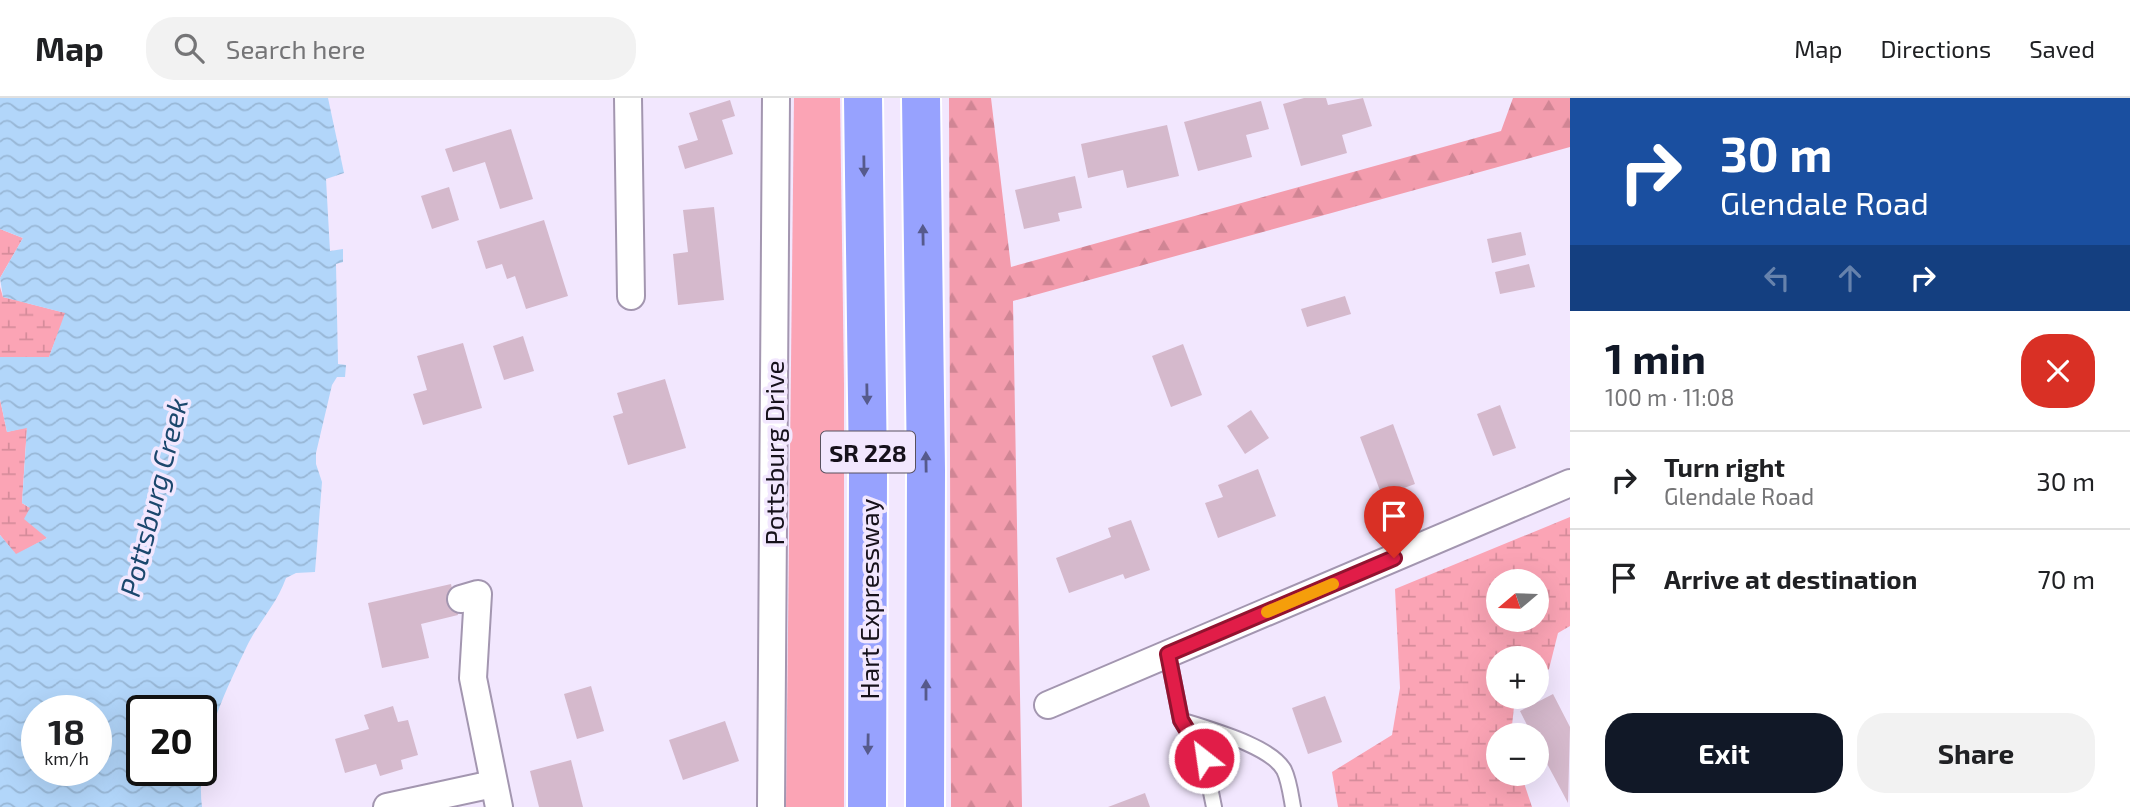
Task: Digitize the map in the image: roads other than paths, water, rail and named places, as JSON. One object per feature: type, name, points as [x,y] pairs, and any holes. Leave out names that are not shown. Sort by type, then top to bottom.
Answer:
[{"type":"highway","name":"Hart Expressway","points":[[863,98],[868,473],[867,807]]},
{"type":"highway","name":"SR 228","points":[[921,98],[926,471],[925,807]]},
{"type":"street","points":[[628,98],[631,296]]},
{"type":"street","name":"Pottsburg Drive","points":[[771,807],[776,98]]},
{"type":"street","points":[[1048,705],[1570,483]]},
{"type":"street","points":[[387,807],[496,796],[473,678],[478,594],[461,599]]},
{"type":"lane","points":[[1168,654],[1181,720],[1204,758],[1214,807]]},
{"type":"lane","points":[[1181,720],[1248,744],[1269,756],[1284,769],[1293,807]]},
{"type":"water","name":"Pottsburg Creek","points":[[0,98],[328,98],[344,173],[326,179],[330,251],[343,249],[343,262],[336,264],[338,364],[346,365],[345,377],[337,377],[332,385],[316,453],[316,464],[322,482],[315,572],[296,573],[286,578],[246,648],[217,715],[217,695],[126,695],[126,786],[201,786],[202,807],[0,807],[0,535],[16,554],[47,538],[24,519],[30,508],[22,503],[27,428],[7,432],[0,399],[0,357],[49,357],[65,313],[3,297],[0,278],[23,238],[0,229]]}]
